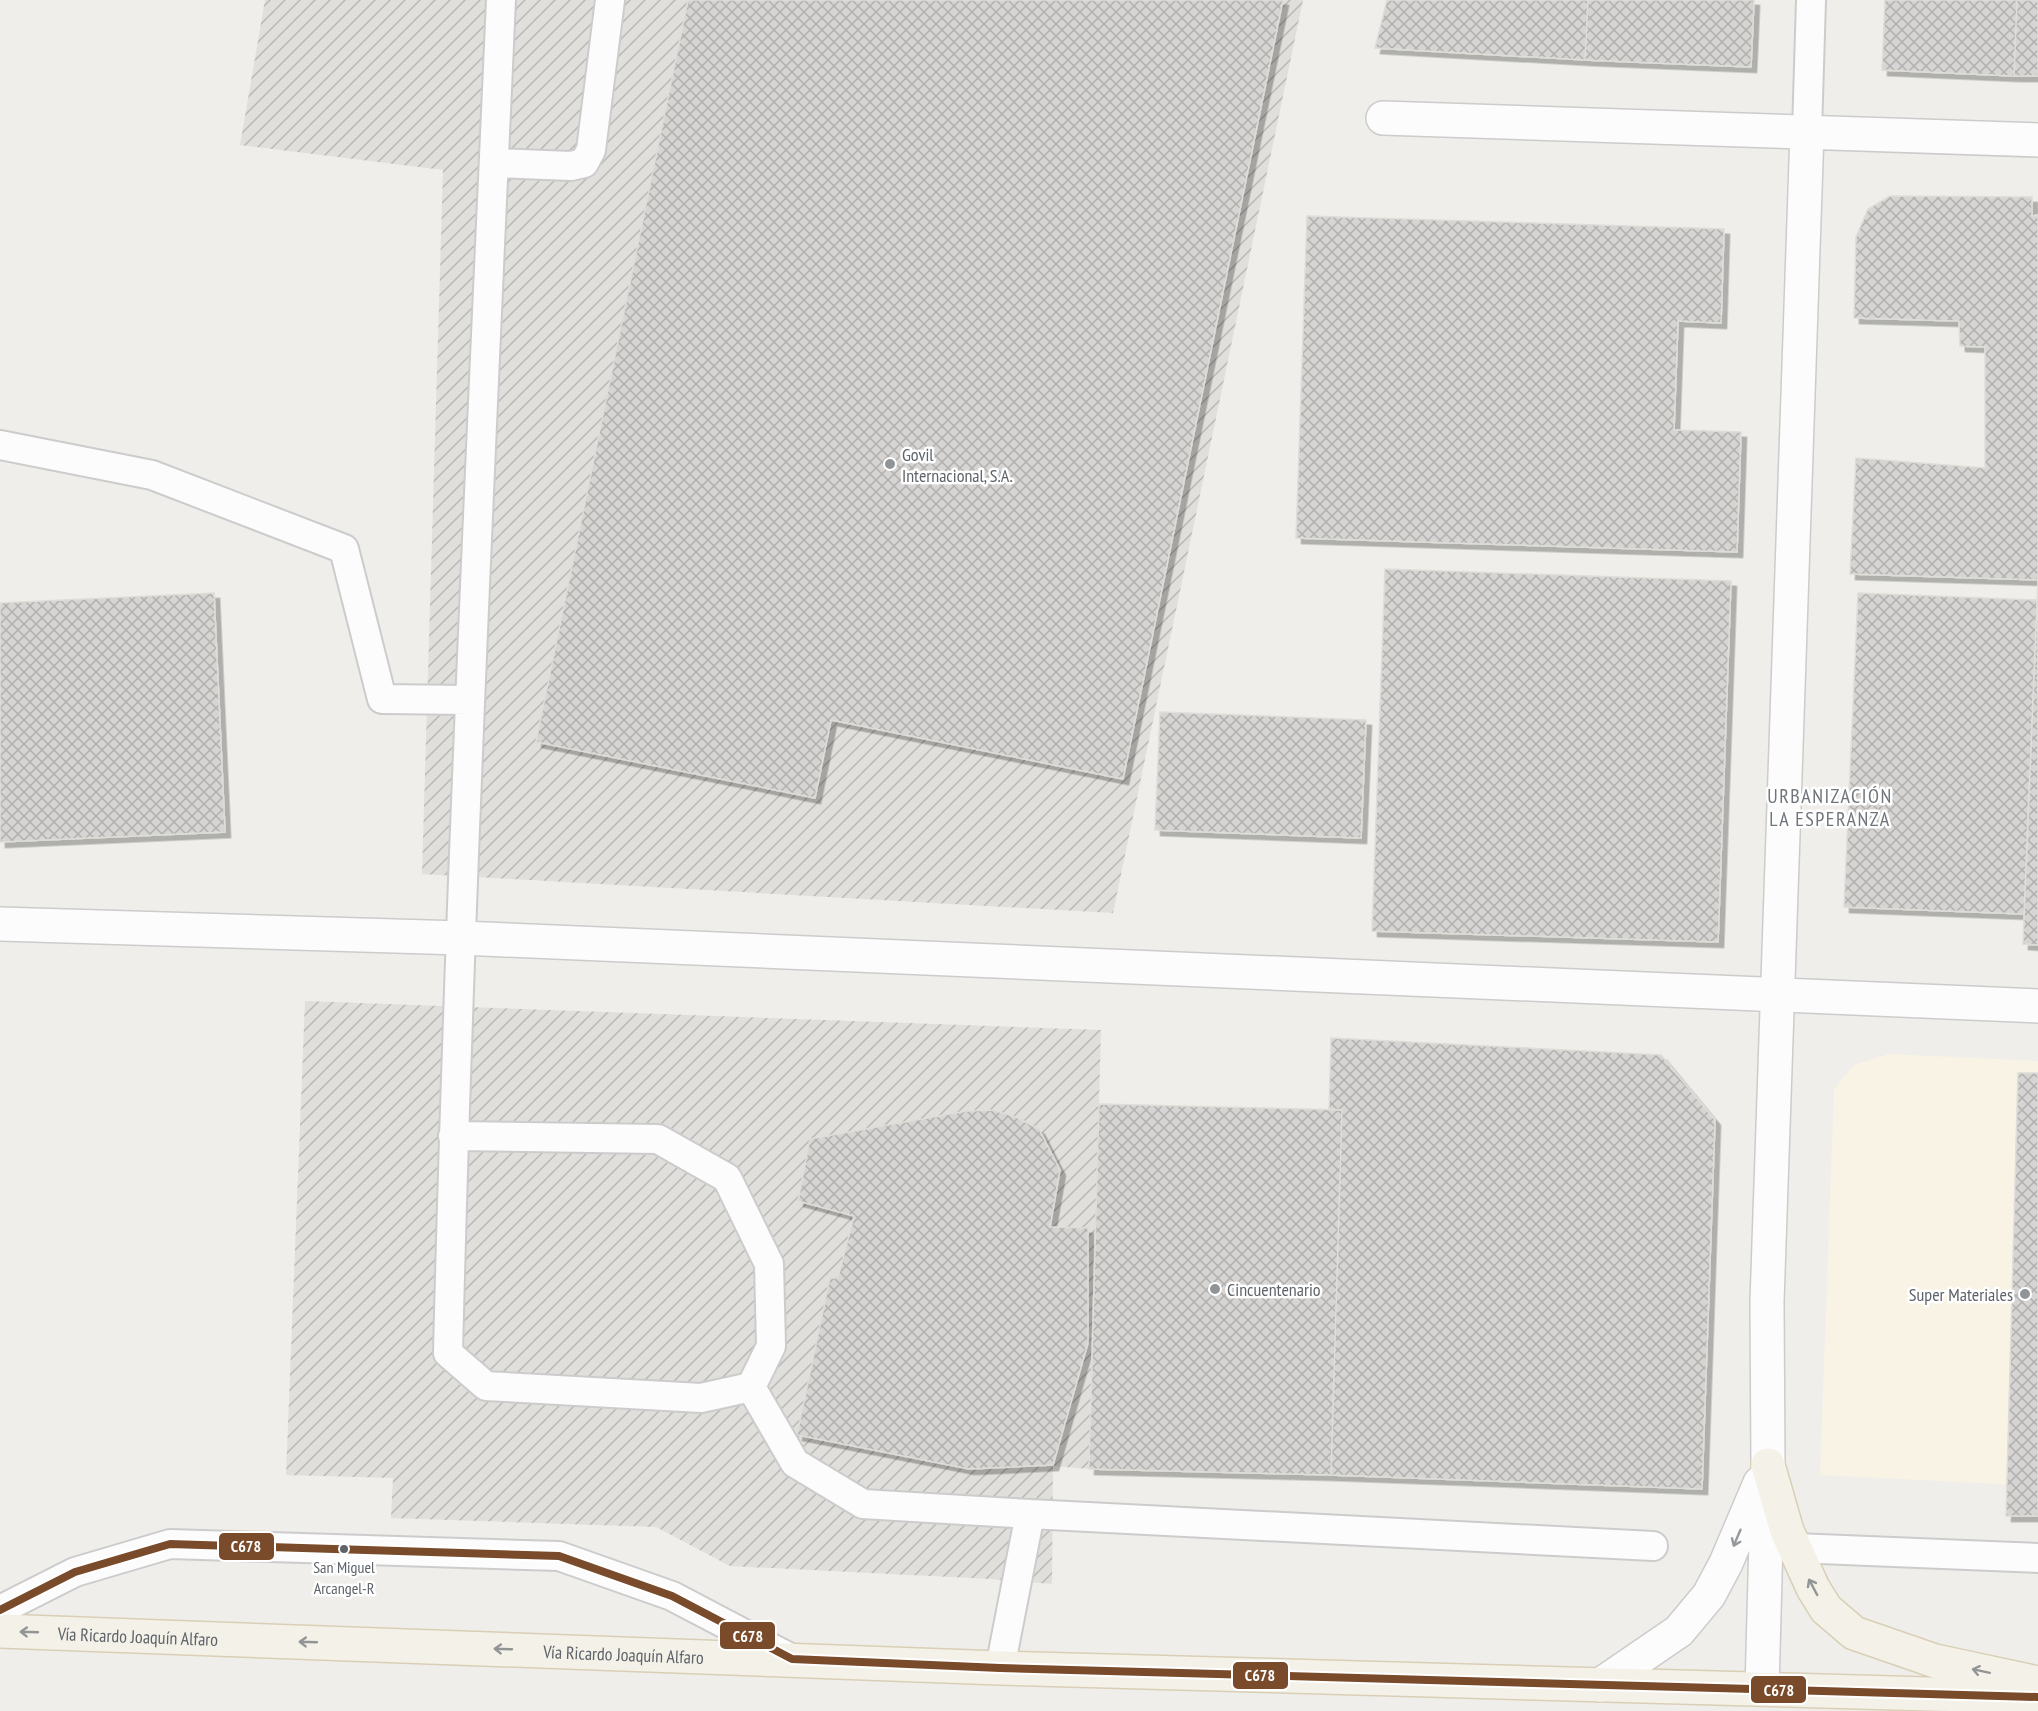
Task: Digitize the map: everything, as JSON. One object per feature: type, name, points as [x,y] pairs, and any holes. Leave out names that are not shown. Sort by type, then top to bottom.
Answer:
[{"type":"main road","points":[[1768,1465],[1780,1513],[1813,1588],[1826,1609],[1854,1632],[1935,1661],[2038,1683]]},
{"type":"main road","name":"Vía Ricardo Joaquín Alfaro","points":[[0,1631],[1000,1668],[1600,1685],[1752,1700],[2038,1697]]},
{"type":"street","points":[[1383,118],[2038,140]]},
{"type":"street","points":[[1752,1700],[1768,1465],[1767,1302],[1807,132]]},
{"type":"street","points":[[0,924],[460,938],[2038,1006]]},
{"type":"street","points":[[1600,1685],[1679,1631],[1709,1595],[1726,1563],[1768,1465]]},
{"type":"lane","points":[[501,0],[469,700],[453,1136],[448,1353],[486,1386],[701,1398],[751,1387]]},
{"type":"lane","points":[[494,163],[572,166],[584,163],[591,150],[610,0]]},
{"type":"lane","points":[[1807,132],[1811,0]]},
{"type":"lane","points":[[0,445],[152,476],[344,549],[382,699],[469,700]]},
{"type":"lane","points":[[453,1136],[658,1139],[727,1178],[769,1264],[771,1346],[751,1387]]},
{"type":"lane","points":[[751,1387],[795,1463],[863,1504],[1653,1546]]},
{"type":"lane","points":[[1000,1668],[1030,1514]]},
{"type":"lane","points":[[0,1610],[75,1572],[170,1544],[559,1556],[672,1596],[792,1659]]},
{"type":"lane","points":[[1795,1548],[2038,1558]]},
{"type":"shaded area","name":"Govil Internacional, S.A.","points":[[265,0],[1303,0],[1113,913],[422,874],[443,170],[240,145]]},
{"type":"shaded area","points":[[305,1001],[1101,1030],[1089,1469],[1053,1466],[1052,1584],[730,1566],[656,1527],[391,1518],[393,1478],[286,1475]]},
{"type":"shaded area","points":[[1889,1054],[2038,1061],[2038,1486],[1820,1475],[1834,1089],[1854,1065]]},
{"type":"building","name":"Govil Internacional, S.A.","points":[[688,0],[1283,0],[1123,779],[831,720],[815,798],[536,742]]},
{"type":"building","points":[[1387,0],[1588,0],[1585,60],[1375,48]]},
{"type":"building","points":[[1588,0],[1754,0],[1751,67],[1585,60]]},
{"type":"building","points":[[1885,0],[2017,0],[2014,76],[1882,70]]},
{"type":"building","points":[[2017,0],[2038,0],[2038,76],[2014,76]]},
{"type":"building","points":[[1890,196],[2032,197],[2032,216],[2038,215],[2038,580],[1850,574],[1856,458],[1985,468],[1985,347],[1960,346],[1959,321],[1854,318],[1856,237],[1868,209]]},
{"type":"building","points":[[1307,216],[1724,229],[1721,323],[1678,321],[1674,430],[1741,432],[1737,552],[1296,538]]},
{"type":"building","points":[[1385,569],[1731,581],[1718,942],[1372,931]]},
{"type":"building","points":[[2038,580],[2038,945],[2023,944]]},
{"type":"building","points":[[214,593],[225,832],[0,842],[0,603]]},
{"type":"building","points":[[1858,593],[2037,600],[2024,914],[1844,907]]},
{"type":"building","points":[[1160,712],[1366,720],[1361,838],[1155,830]]},
{"type":"building","points":[[1331,1038],[1661,1055],[1715,1120],[1702,1489],[1331,1475],[1342,1110],[1329,1109]]},
{"type":"building","name":"Super Materiales","points":[[2018,1073],[2038,1073],[2038,1516],[2006,1516]]},
{"type":"building","name":"Cincuentenario","points":[[1099,1104],[1342,1110],[1331,1475],[1089,1469]]},
{"type":"building","points":[[993,1110],[1016,1117],[1039,1129],[1060,1170],[1050,1227],[1088,1228],[1088,1343],[1053,1465],[969,1469],[797,1435],[830,1278],[838,1278],[854,1216],[798,1201],[810,1139],[967,1111]]},
{"type":"transit line","name":"C678","points":[[0,1610],[75,1572],[170,1544],[559,1556],[672,1596],[792,1659],[1000,1668],[2038,1697]]},
{"type":"place","name":"Govil Internacional, S.A.","points":[[890,464]]},
{"type":"place","name":"Cincuentenario","points":[[1215,1289]]},
{"type":"place","name":"Super Materiales","points":[[2025,1294]]},
{"type":"place","name":"San Miguel Arcangel-R","points":[[344,1549]]},
{"type":"district","name":"URBANIZACIÓN LA ESPERANZA","points":[[1830,808]]}]
